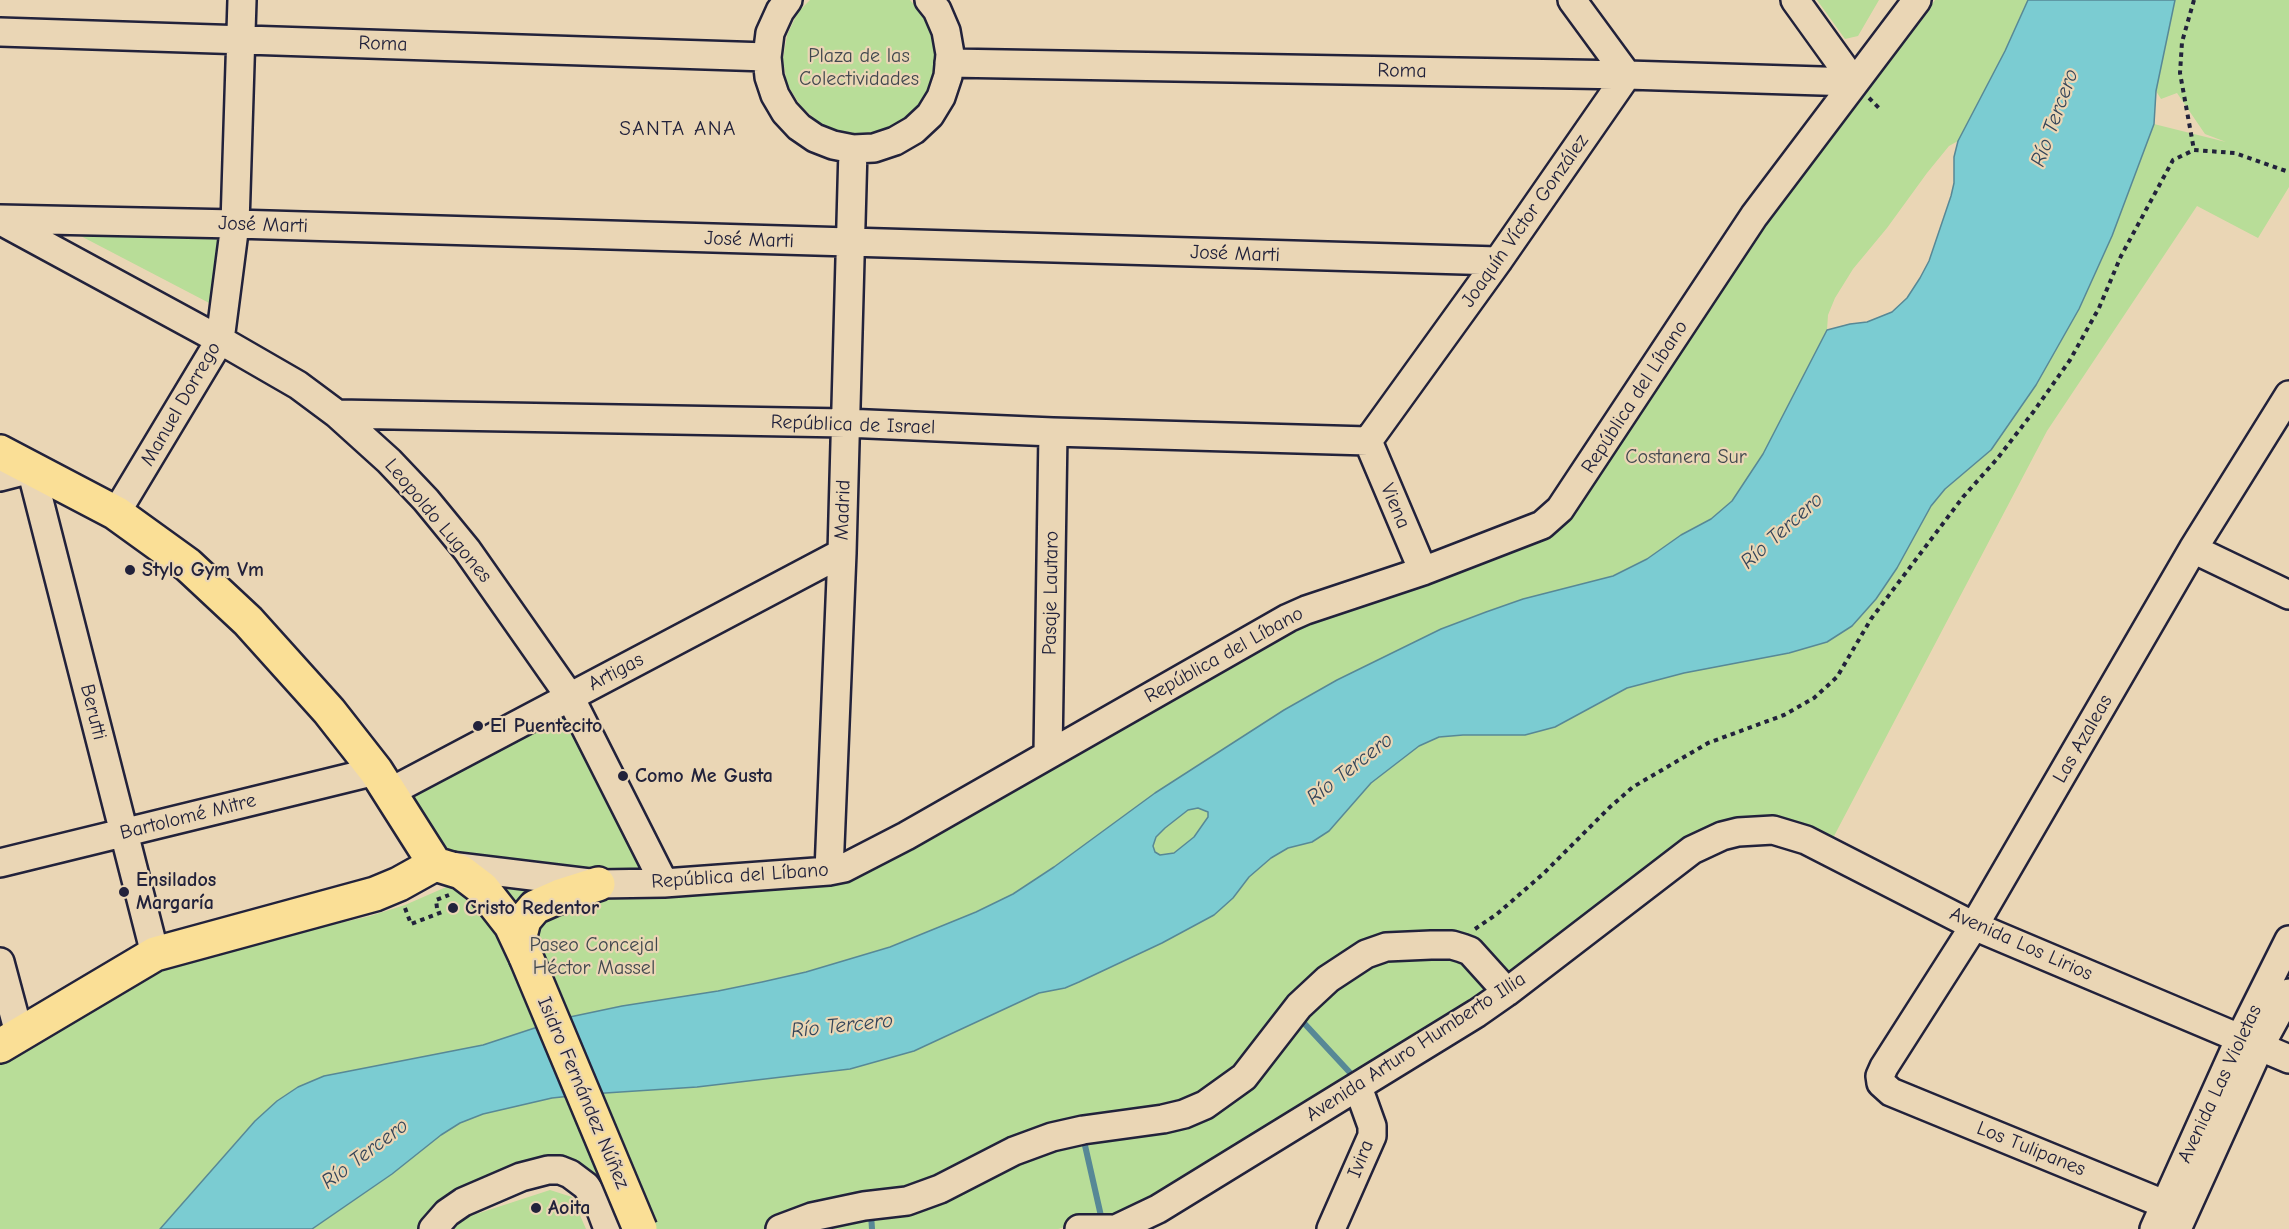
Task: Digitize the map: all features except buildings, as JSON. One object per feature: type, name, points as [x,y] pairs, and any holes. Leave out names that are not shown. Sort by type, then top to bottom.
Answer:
[{"type":"main road","points":[[0,452],[15,473],[116,513],[188,565],[248,621],[329,711],[383,781],[435,864],[375,894],[155,954],[10,1039]]},
{"type":"main road","name":"Isidro Fernández Núñez","points":[[435,864],[461,872],[482,888],[504,915],[522,949],[640,1229]]},
{"type":"main road","points":[[522,949],[524,920],[535,907],[598,884]]},
{"type":"street","name":"Manuel Dorrego","points":[[116,513],[220,340],[235,224],[242,0]]},
{"type":"street","points":[[788,0],[770,33],[767,57],[769,76],[775,95],[792,120],[815,138],[833,146],[852,149],[874,148],[895,141],[914,130],[930,115],[941,97],[950,63],[946,31],[937,10],[929,0]]},
{"type":"street","points":[[1572,0],[1627,75]]},
{"type":"street","points":[[1796,0],[1854,82]]},
{"type":"street","name":"República del Líbano","points":[[435,864],[598,884],[664,883],[828,871],[860,861],[906,837],[1048,753],[1288,618],[1423,571],[1542,525],[1560,509],[1754,216],[1917,0]]},
{"type":"street","name":"Roma","points":[[0,32],[767,57]]},
{"type":"street","name":"Roma","points":[[950,63],[1627,75],[1854,82]]},
{"type":"street","name":"Joaquín Víctor González","points":[[1368,441],[1498,261],[1627,75]]},
{"type":"street","name":"Madrid","points":[[828,871],[842,552],[852,149]]},
{"type":"street","name":"José Marti","points":[[0,220],[235,224],[1498,261]]},
{"type":"street","name":"Leopoldo Lugones","points":[[0,220],[298,385],[337,414],[389,461],[426,500],[467,550],[570,697],[664,883]]},
{"type":"street","name":"Las Azaleas","points":[[1881,1083],[1880,1076],[1884,1067],[1974,926],[2193,549],[2289,395]]},
{"type":"street","name":"República de Israel","points":[[337,414],[845,423],[1053,432],[1368,441]]},
{"type":"street","name":"Pasaje Lautaro","points":[[1048,753],[1053,432]]},
{"type":"street","name":"Viena","points":[[1368,441],[1423,571]]},
{"type":"street","name":"Berutti","points":[[15,473],[124,832],[155,954]]},
{"type":"street","points":[[2193,549],[2289,596]]},
{"type":"street","name":"Artigas","points":[[383,781],[570,697],[842,552]]},
{"type":"street","name":"Bartolomé Mitre","points":[[0,863],[124,832],[383,781]]},
{"type":"street","name":"Avenida Arturo Humberto Illia","points":[[1116,1229],[1158,1209],[1507,993],[1692,850],[1706,842],[1722,836],[1757,829],[1789,833],[1806,840]]},
{"type":"street","name":"Avenida Los Lirios","points":[[1806,840],[1974,926],[2265,1037],[2289,1059]]},
{"type":"street","name":"Avenida Las Violetas","points":[[2265,1037],[2289,940]]},
{"type":"street","points":[[780,1229],[812,1217],[864,1206],[907,1201],[940,1189],[1014,1151],[1052,1137],[1083,1130],[1163,1119],[1184,1114],[1205,1105],[1244,1077],[1299,1006],[1328,979],[1366,954],[1386,947],[1452,945],[1470,951],[1507,993]]},
{"type":"street","points":[[0,962],[10,1039]]},
{"type":"street","name":"Avenida Las Violetas","points":[[2154,1229],[2175,1214],[2289,993]]},
{"type":"street","name":"Los Tulipanes","points":[[1881,1083],[1891,1092],[2175,1214]]},
{"type":"street","name":"Ivira","points":[[1331,1229],[1372,1136],[1372,1126],[1358,1087]]},
{"type":"street","points":[[433,1229],[447,1213],[463,1202],[521,1177],[548,1170],[560,1170],[570,1174],[586,1186],[599,1205],[608,1229]]},
{"type":"street","points":[[1079,1229],[1112,1229]]},
{"type":"path","points":[[2194,0],[2182,42],[2180,73],[2194,150]]},
{"type":"path","points":[[1452,945],[1497,914],[1543,874],[1610,807],[1634,787],[1669,764],[1708,743],[1784,715],[1814,698],[1838,677],[1871,620],[1963,497],[1997,459],[2034,411],[2070,360],[2098,308],[2126,246],[2174,160],[2194,150],[2235,153],[2289,172]]},
{"type":"path","points":[[437,908],[436,900],[456,893]]},
{"type":"path","points":[[404,908],[411,924],[442,912]]},
{"type":"green space","name":"Plaza de las Colectividades","points":[[810,0],[910,0],[924,17],[933,38],[936,61],[931,84],[920,104],[903,120],[883,130],[860,134],[837,131],[817,121],[800,105],[787,84],[783,59],[787,35],[798,12]]},
{"type":"green space","points":[[1817,0],[1879,0],[1858,36],[1845,39]]},
{"type":"green space","name":"Costanera Sur","points":[[1935,0],[2028,0],[2005,51],[1958,141],[1949,146],[1853,269],[1835,298],[1828,315],[1827,330],[1763,454],[1732,501],[1711,519],[1681,535],[1647,559],[1613,576],[1523,599],[1486,612],[1441,629],[1337,680],[1155,793],[1013,894],[976,912],[890,947],[806,972],[718,991],[622,1006],[565,1018],[532,939],[545,918],[592,900],[820,886],[857,877],[1051,764],[1295,627],[1427,581],[1557,531],[1572,513],[1762,228]]},
{"type":"green space","points":[[2175,0],[2289,0],[2289,187],[2258,238],[2197,206],[2047,431],[1833,838],[1816,831],[1764,818],[1143,1205],[1058,1229],[614,1229],[574,1169],[426,1229],[312,1229],[392,1174],[460,1122],[483,1114],[552,1098],[697,1087],[850,1069],[914,1051],[1039,993],[1065,988],[1162,943],[1233,898],[1249,877],[1271,858],[1288,848],[1312,842],[1329,831],[1371,783],[1419,746],[1439,737],[1525,735],[1555,727],[1626,688],[1684,673],[1789,653],[1827,642],[1852,626],[1876,599],[1897,568],[1931,506],[1945,489],[1991,450],[2036,385],[2079,309],[2112,236],[2154,124],[2226,142],[2205,134],[2177,93],[2161,99],[2156,91]]},
{"type":"green space","points":[[73,232],[218,233],[213,305]]},
{"type":"green space","points":[[566,713],[644,866],[642,869],[569,868],[443,851],[414,800],[414,792]]},
{"type":"green space","points":[[1198,808],[1208,812],[1208,817],[1184,847],[1174,853],[1160,855],[1154,852],[1156,837],[1165,828],[1188,810]]},
{"type":"green space","points":[[490,881],[537,886],[517,921]]},
{"type":"green space","points":[[453,884],[480,901],[546,1025],[483,1045],[324,1076],[298,1087],[277,1101],[255,1121],[160,1229],[0,1229],[0,1058],[163,964],[370,916],[405,905]]},
{"type":"green space","name":"Aoita","points":[[550,1190],[572,1197],[586,1229],[452,1229],[461,1219]]},
{"type":"water","name":"Río Tercero","points":[[2028,0],[2175,0],[2156,91],[2154,124],[2112,236],[2079,309],[2036,385],[1991,450],[1945,489],[1931,506],[1897,568],[1876,599],[1852,626],[1827,642],[1789,653],[1684,673],[1627,688],[1555,727],[1525,735],[1439,737],[1419,746],[1371,783],[1329,831],[1312,842],[1288,848],[1271,858],[1249,877],[1233,898],[1214,915],[1162,943],[1079,982],[1065,988],[1039,993],[914,1051],[850,1069],[697,1087],[552,1098],[483,1114],[460,1123],[441,1135],[392,1174],[312,1229],[160,1229],[255,1121],[277,1101],[298,1087],[324,1076],[483,1045],[565,1018],[762,982],[806,972],[890,947],[976,912],[1013,894],[1155,793],[1284,710],[1337,680],[1441,629],[1486,612],[1523,599],[1613,576],[1647,559],[1681,535],[1711,519],[1732,501],[1763,454],[1827,330],[1867,322],[1892,312],[1907,298],[1920,278],[1929,261],[1951,196],[1954,183],[1954,157],[1958,141],[2005,51]],"holes":[[[1198,808],[1208,812],[1208,817],[1194,837],[1174,853],[1160,855],[1155,852],[1153,846],[1156,837],[1188,810]]]},
{"type":"waterway","points":[[1303,1022],[1354,1077]]},
{"type":"waterway","points":[[1084,1141],[1101,1216]]},
{"type":"waterway","points":[[871,1214],[872,1229]]},
{"type":"place","name":"Stylo Gym Vm","points":[[130,570]]},
{"type":"place","name":"El Puentecito","points":[[478,726]]},
{"type":"place","name":"Como Me Gusta","points":[[623,776]]},
{"type":"place","name":"Ensilados Margaría","points":[[124,892]]},
{"type":"place","name":"Cristo Redentor","points":[[453,908]]},
{"type":"place","name":"Aoita","points":[[536,1208]]},
{"type":"district","name":"SANTA ANA","points":[[678,129]]},
{"type":"park label","name":"Paseo Concejal Héctor Massel","points":[[594,956]]}]
